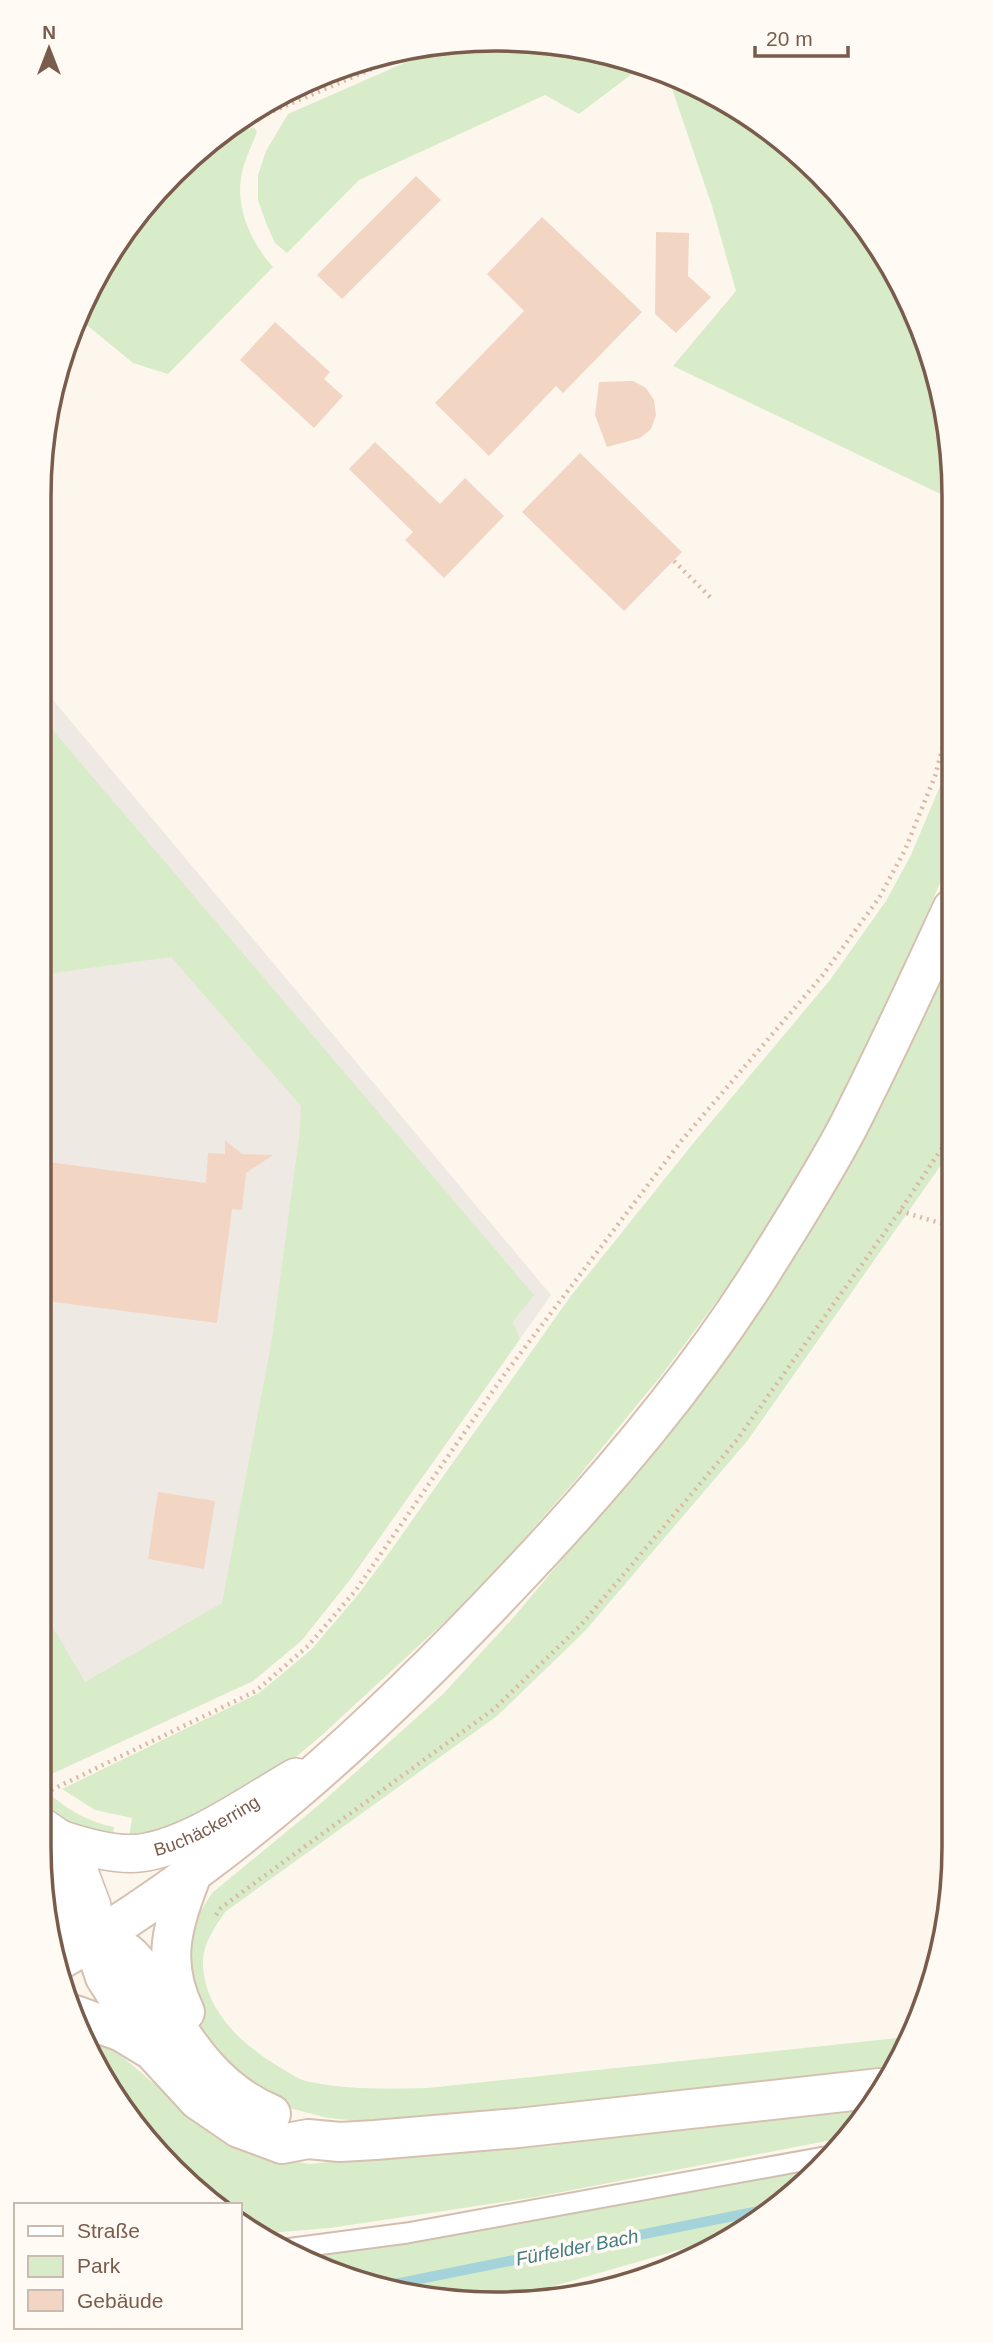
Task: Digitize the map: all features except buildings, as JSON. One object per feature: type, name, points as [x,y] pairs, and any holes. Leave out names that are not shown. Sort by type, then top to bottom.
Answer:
[{"type":"main road","points":[[65,1957],[134,1915],[192,1874],[276,1807],[418,1679],[591,1498],[686,1380],[761,1273],[847,1128],[942,931]]},
{"type":"main road","points":[[192,1874],[175,1919],[170,1965],[174,1991],[198,2039],[219,2064],[247,2092],[298,2130]]},
{"type":"main road","points":[[93,1941],[105,1977],[152,2050],[198,2100],[239,2128],[282,2144],[298,2130]]},
{"type":"main road","points":[[93,1941],[127,1951],[148,1978],[172,2021],[201,2063],[230,2090],[250,2105],[298,2130],[340,2142],[519,2128],[870,2089]]},
{"type":"main road","points":[[86,2019],[122,2032],[152,2050]]},
{"type":"street","name":"Buchäckerring","points":[[51,1844],[119,1852],[151,1851],[188,1838],[339,1752]]},
{"type":"street","name":"Buchäckerring","points":[[51,1848],[80,1874],[92,1906],[93,1941]]},
{"type":"lane","points":[[301,2247],[407,2234],[815,2159]]},
{"type":"path","points":[[270,112],[374,68]]},
{"type":"path","points":[[674,561],[711,597]]},
{"type":"path","points":[[51,1789],[256,1691],[308,1646],[340,1609],[356,1590],[504,1375],[674,1150],[822,976],[879,898],[905,850],[942,748]]},
{"type":"path","points":[[215,1917],[221,1908],[245,1890],[494,1709],[582,1625],[736,1441],[942,1149]]},
{"type":"path","points":[[900,1211],[942,1224]]},
{"type":"shaded area","points":[[51,698],[551,1295],[349,1581],[301,1641],[253,1681],[52,1774]]},
{"type":"green space","points":[[526,52],[583,59],[634,72],[579,114],[545,95],[359,180],[287,253],[275,243],[266,223],[258,200],[258,175],[266,151],[288,114],[415,58],[438,55]]},
{"type":"green space","points":[[671,87],[719,110],[790,161],[832,203],[867,249],[896,299],[919,353],[934,410],[942,495],[673,366],[736,291],[712,206]]},
{"type":"green space","points":[[254,127],[257,132],[241,178],[241,202],[252,237],[273,267],[168,374],[133,363],[86,324],[97,299],[126,249],[161,203],[203,161],[240,132]]},
{"type":"green space","points":[[51,728],[534,1295],[513,1322],[520,1339],[349,1581],[301,1641],[253,1681],[51,1774],[51,1624],[85,1682],[222,1603],[272,1339],[301,1106],[171,957],[51,973]]},
{"type":"green space","points":[[942,781],[942,878],[896,985],[801,1171],[742,1267],[664,1372],[574,1482],[477,1592],[291,1761],[222,1802],[153,1835],[129,1838],[132,1818],[95,1810],[62,1789],[259,1693],[312,1649],[389,1553],[570,1297],[691,1146],[830,980],[886,901],[911,855]]},
{"type":"green space","points":[[942,968],[942,1164],[748,1440],[585,1631],[497,1716],[225,1912],[208,1941],[203,1960],[209,1994],[217,2010],[239,2037],[295,2077],[325,2085],[428,2088],[899,2038],[883,2069],[518,2112],[369,2122],[328,2118],[293,2109],[265,2093],[239,2073],[219,2052],[202,2029],[185,1998],[191,1926],[212,1893],[320,1804],[443,1694],[513,1618],[607,1506],[775,1281],[881,1108]]},
{"type":"green space","points":[[51,1797],[81,1816],[114,1827],[113,1837],[60,1816],[51,1809]]},
{"type":"green space","points":[[94,2038],[104,2041],[191,2115],[280,2159],[310,2164],[858,2106],[832,2140],[536,2197],[330,2228],[273,2233],[242,2212],[242,2203],[229,2203],[225,2200],[181,2162],[143,2118],[110,2069]]},
{"type":"green space","points":[[804,2169],[744,2217],[696,2245],[543,2289],[467,2291],[410,2284],[353,2269],[315,2253],[493,2227]]},
{"type":"waterway","name":"Fürfelder Bach","points":[[403,2282],[750,2213]]}]
